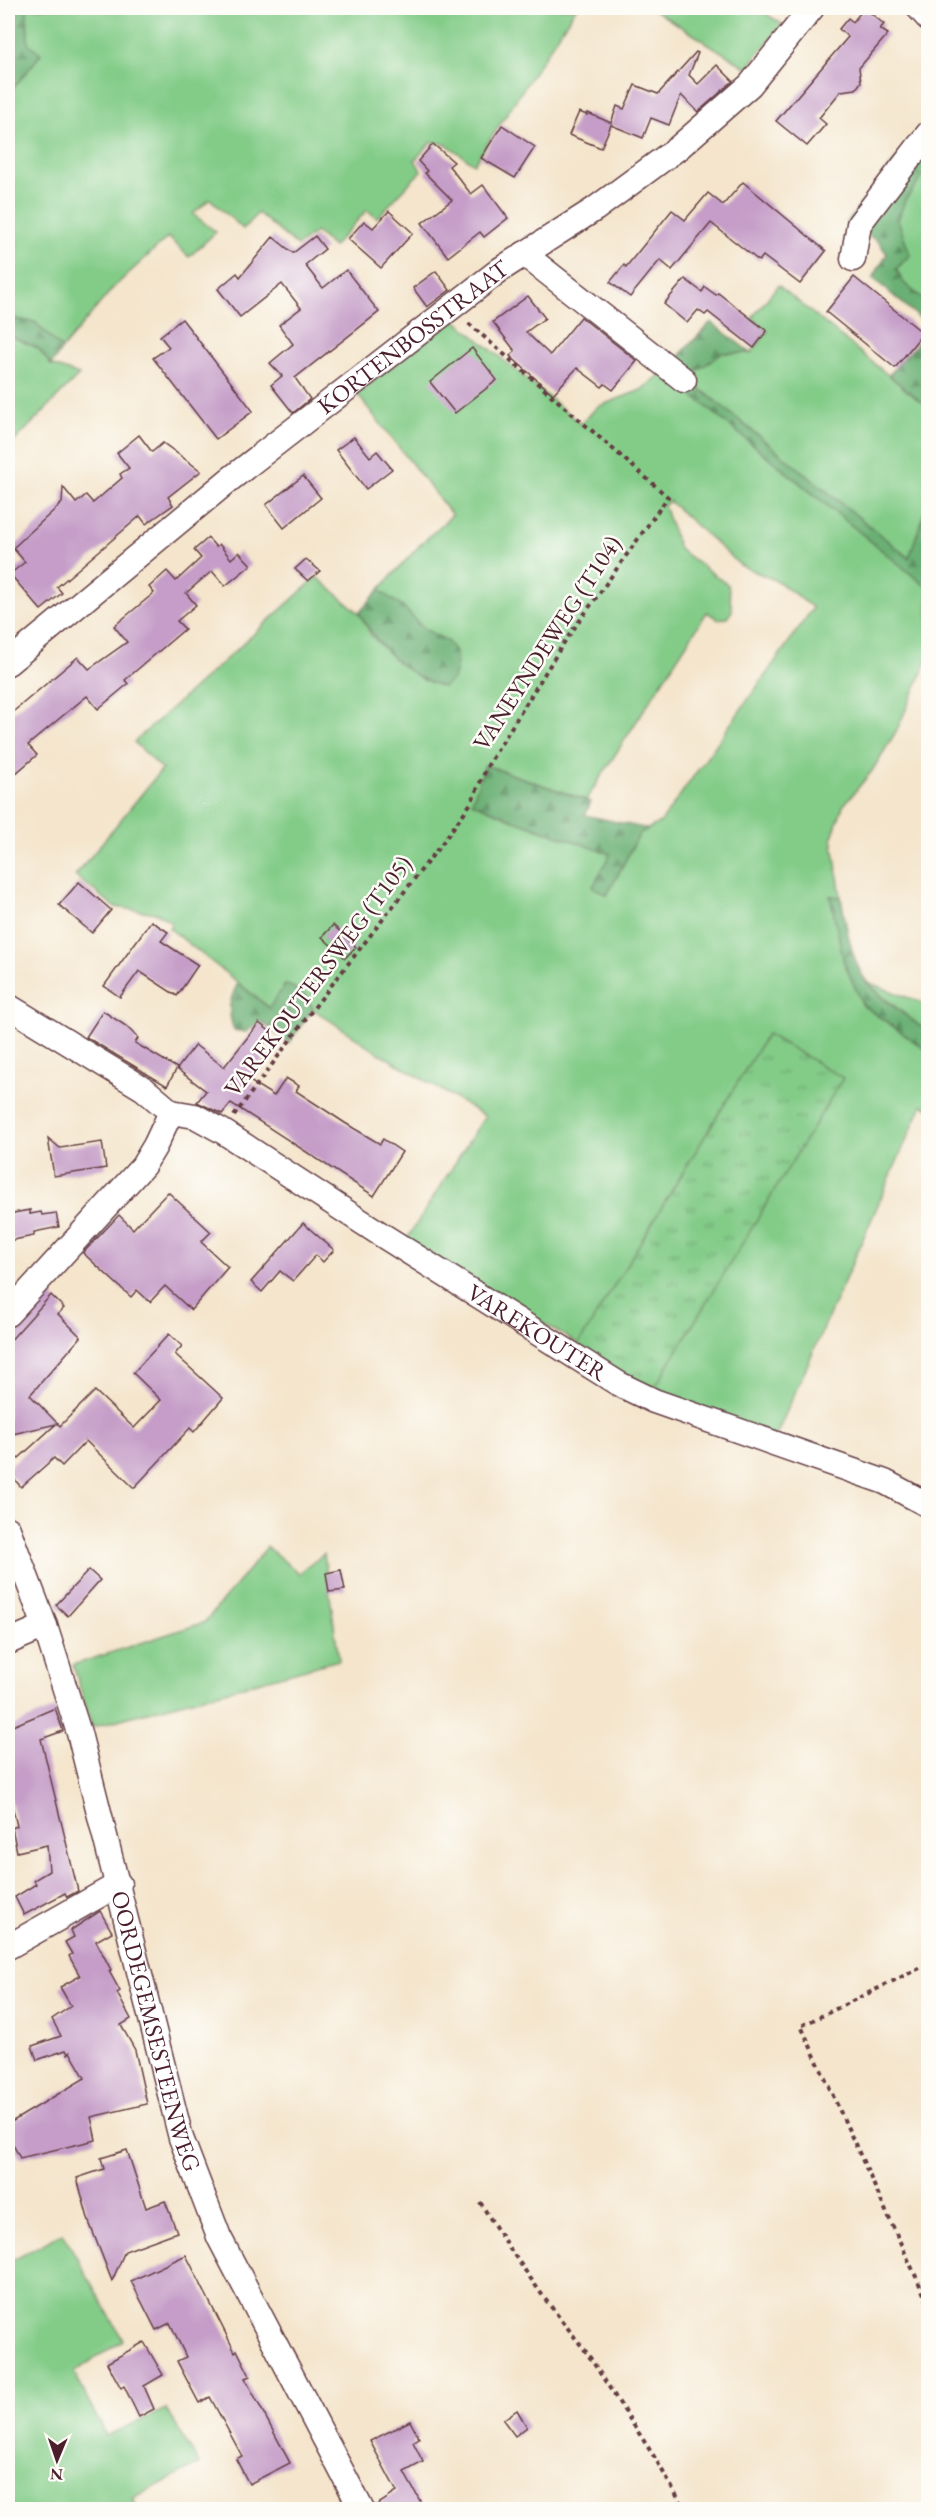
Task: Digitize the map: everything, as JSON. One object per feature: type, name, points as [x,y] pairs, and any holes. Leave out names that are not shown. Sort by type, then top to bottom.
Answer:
[{"type":"street","name":"KORTENBOSSTRAAT","points":[[8,663],[229,480],[451,307],[501,269],[596,209],[678,148],[750,85],[812,8]]},
{"type":"street","points":[[919,8],[928,18]]},
{"type":"street","points":[[853,259],[859,224],[928,134]]},
{"type":"street","points":[[524,254],[684,380]]},
{"type":"street","name":"VAREKOUTER","points":[[8,1006],[144,1089],[171,1112],[195,1116],[222,1131],[619,1384],[654,1401],[885,1482],[928,1505]]},
{"type":"street","points":[[8,1314],[143,1166],[171,1112]]},
{"type":"street","name":"OORDEGEMSESTEENWEG","points":[[8,1530],[45,1626],[79,1733],[181,2138],[219,2237],[362,2510]]},
{"type":"street","points":[[8,1642],[45,1626]]},
{"type":"street","points":[[8,1947],[118,1884]]},
{"type":"path","name":"VANEYNDEWEG (T104)","points":[[443,842],[471,802],[488,765],[563,644],[668,497],[451,307]]},
{"type":"path","name":"VAREKOUTERSWEG (T105)","points":[[222,1131],[313,1009],[443,842]]},
{"type":"path","points":[[928,1964],[801,2026],[928,2303]]},
{"type":"path","points":[[480,2202],[515,2257],[587,2353],[655,2458],[685,2510]]},
{"type":"green space","points":[[8,8],[27,8],[28,43],[41,54],[11,91],[8,105]]},
{"type":"green space","points":[[27,8],[576,8],[474,164],[446,144],[431,142],[415,160],[421,171],[377,218],[367,210],[333,247],[316,232],[297,246],[258,213],[243,229],[210,199],[193,214],[216,232],[189,257],[168,237],[113,288],[62,349],[35,322],[8,318],[8,105],[11,91],[41,54],[28,43]]},
{"type":"green space","points":[[651,8],[757,8],[782,24],[747,68]]},
{"type":"green space","points":[[928,118],[928,169],[905,200],[898,220],[910,255],[896,269],[904,283],[928,303],[928,325],[873,278],[887,254],[878,241],[846,223]]},
{"type":"green space","points":[[928,169],[928,303],[904,283],[896,269],[910,255],[898,220],[905,200]]},
{"type":"green space","points":[[778,285],[920,401],[928,404],[928,501],[910,559],[687,378],[722,353],[751,353],[768,331],[752,318]]},
{"type":"green space","points":[[8,318],[35,322],[62,349],[51,365],[38,348],[8,335]]},
{"type":"green space","points":[[454,319],[581,424],[597,407],[641,390],[664,372],[928,588],[928,659],[897,730],[872,771],[843,806],[832,837],[841,897],[830,896],[862,1005],[928,1051],[928,1108],[922,1105],[775,1438],[675,1401],[405,1242],[485,1116],[377,1052],[313,1009],[307,997],[285,985],[270,1008],[169,928],[172,923],[157,913],[115,907],[75,876],[162,769],[134,742],[317,577],[359,613],[372,636],[398,663],[425,681],[447,641],[424,629],[404,608],[379,590],[419,546],[452,515],[357,394]],"holes":[[[669,501],[740,565],[779,582],[813,608],[661,822],[640,833],[607,895],[593,887],[611,854],[514,820],[472,802],[485,765],[586,800],[707,612],[718,619],[727,618],[732,611],[728,585],[679,549],[664,506]]]},
{"type":"green space","points":[[711,322],[751,353],[722,353],[687,378],[909,558],[928,501],[928,588],[664,372]]},
{"type":"green space","points":[[928,332],[928,404],[920,401],[889,375]]},
{"type":"green space","points":[[8,335],[38,348],[51,365],[79,375],[8,448]]},
{"type":"green space","points":[[379,590],[404,608],[424,629],[447,641],[456,652],[456,669],[453,679],[443,687],[417,675],[394,658],[375,637],[359,613]]},
{"type":"green space","points":[[485,765],[591,802],[585,815],[648,829],[640,833],[607,895],[593,887],[610,854],[514,820],[472,802]]},
{"type":"green space","points":[[830,896],[841,897],[852,950],[864,978],[885,1000],[928,1032],[928,1051],[863,1005],[844,963]]},
{"type":"green space","points":[[867,982],[928,1005],[928,1032],[888,1001]]},
{"type":"green space","points":[[238,983],[269,1008],[285,985],[290,986],[302,993],[313,1009],[289,1043],[260,1021],[246,1032],[234,1030],[230,1017],[230,1006]]},
{"type":"green space","points":[[767,1034],[843,1078],[652,1392],[575,1350]]},
{"type":"green space","points":[[267,1547],[299,1573],[324,1554],[339,1660],[92,1727],[73,1665],[205,1622]]},
{"type":"green space","points":[[63,2233],[123,2340],[74,2372],[106,2436],[166,2409],[199,2464],[132,2499],[138,2509],[8,2509],[8,2263]]},
{"type":"building","points":[[864,8],[884,24],[880,29],[888,34],[859,68],[861,82],[856,89],[841,91],[819,118],[826,124],[807,146],[776,121],[848,37],[839,29],[848,18],[853,22]]},
{"type":"building","points":[[696,52],[698,53],[689,75],[698,84],[717,65],[733,81],[698,112],[681,95],[669,125],[651,118],[643,138],[611,125],[601,148],[569,135],[579,112],[587,115],[588,113],[611,123],[617,106],[624,109],[635,85],[658,94]]},
{"type":"building","points":[[502,125],[535,147],[515,178],[481,158]]},
{"type":"building","points":[[433,144],[454,162],[449,166],[471,194],[483,185],[508,218],[484,237],[480,232],[448,257],[422,223],[452,200],[425,173],[427,171],[418,161]]},
{"type":"building","points":[[743,182],[826,251],[800,284],[763,256],[759,261],[711,223],[672,270],[660,260],[630,297],[610,282],[624,265],[626,267],[672,210],[685,220],[708,193],[723,205]]},
{"type":"building","points":[[389,211],[413,233],[381,268],[348,239],[364,221],[373,228]]},
{"type":"building","points":[[315,236],[325,249],[305,265],[323,288],[346,270],[379,312],[295,378],[310,399],[293,413],[271,385],[282,376],[270,363],[293,344],[279,325],[301,308],[282,284],[240,317],[218,289],[237,273],[240,277],[273,237],[293,253]]},
{"type":"building","points":[[436,271],[450,290],[427,307],[413,288]]},
{"type":"building","points":[[854,277],[923,333],[895,368],[826,312]]},
{"type":"building","points":[[685,279],[702,292],[705,287],[716,295],[718,293],[767,331],[754,348],[708,312],[705,315],[698,310],[687,323],[664,304]]},
{"type":"building","points":[[528,296],[545,318],[526,332],[550,355],[581,317],[637,361],[613,390],[605,384],[602,387],[577,368],[553,394],[510,356],[515,351],[493,322]]},
{"type":"building","points":[[182,319],[253,411],[216,439],[153,358],[169,347],[160,336]]},
{"type":"building","points":[[472,348],[497,380],[455,413],[430,382]]},
{"type":"building","points":[[139,435],[152,452],[163,443],[201,471],[168,497],[173,505],[146,524],[140,516],[57,587],[62,593],[41,610],[10,574],[25,562],[13,548],[62,503],[63,487],[76,503],[86,495],[93,503],[122,478],[120,474],[129,468],[117,453]]},
{"type":"building","points":[[354,437],[370,457],[377,451],[392,469],[366,489],[336,450]]},
{"type":"building","points":[[303,476],[321,498],[284,528],[266,505]]},
{"type":"building","points":[[208,538],[216,547],[219,544],[231,559],[239,552],[251,565],[225,586],[212,571],[186,593],[196,605],[177,621],[185,629],[125,680],[128,684],[98,709],[87,696],[28,745],[37,755],[8,780],[8,716],[78,657],[89,669],[127,642],[114,626],[154,593],[149,587],[167,571],[176,581],[201,558],[194,550]]},
{"type":"building","points":[[306,559],[320,571],[308,581],[295,569]]},
{"type":"building","points":[[79,882],[111,910],[92,933],[59,905]]},
{"type":"building","points":[[151,921],[168,932],[161,941],[198,965],[177,996],[139,971],[120,997],[104,986]]},
{"type":"building","points":[[333,925],[356,947],[345,958],[322,937]]},
{"type":"building","points":[[103,1011],[126,1026],[138,1038],[135,1043],[177,1068],[167,1086],[86,1037]]},
{"type":"building","points":[[259,1023],[272,1033],[262,1047],[269,1052],[248,1080],[274,1096],[286,1078],[299,1086],[296,1091],[345,1123],[380,1144],[383,1139],[402,1152],[374,1196],[231,1103],[222,1114],[197,1102],[206,1091],[177,1069],[195,1045],[224,1067]]},
{"type":"building","points":[[48,1138],[60,1148],[102,1142],[106,1168],[54,1176]]},
{"type":"building","points":[[168,1192],[211,1232],[201,1242],[228,1267],[191,1310],[165,1286],[150,1302],[137,1290],[131,1297],[83,1253],[119,1215],[133,1229]]},
{"type":"building","points":[[30,1210],[30,1214],[56,1213],[59,1227],[34,1232],[34,1236],[8,1241],[8,1214]]},
{"type":"building","points":[[303,1223],[334,1250],[323,1262],[316,1255],[293,1281],[280,1271],[262,1292],[251,1282]]},
{"type":"building","points":[[51,1295],[64,1308],[58,1314],[81,1337],[30,1395],[60,1426],[95,1391],[134,1428],[161,1400],[133,1373],[169,1334],[182,1346],[175,1354],[223,1398],[194,1432],[190,1428],[134,1488],[86,1441],[62,1466],[54,1458],[21,1487],[8,1472],[8,1468],[56,1424],[8,1435],[8,1343]]},
{"type":"building","points":[[89,1570],[100,1580],[68,1616],[56,1605]]},
{"type":"building","points":[[341,1570],[345,1590],[329,1592],[326,1573]]},
{"type":"building","points":[[55,1708],[63,1731],[41,1739],[78,1891],[67,1897],[65,1893],[24,1915],[15,1897],[36,1884],[34,1880],[49,1871],[47,1845],[17,1852],[12,1828],[17,1826],[8,1788],[8,1728]]},
{"type":"building","points":[[100,1911],[112,1932],[96,1941],[120,1991],[117,1993],[131,2019],[121,2025],[135,2050],[147,2104],[91,2117],[96,2140],[20,2158],[8,2135],[8,2124],[85,2078],[70,2052],[68,2054],[66,2050],[37,2060],[32,2046],[61,2036],[52,2019],[71,2006],[60,1987],[80,1976],[69,1956],[72,1954],[65,1942],[74,1937],[71,1930]]},
{"type":"building","points":[[127,2150],[146,2208],[165,2201],[177,2232],[125,2251],[112,2281],[89,2222],[77,2178],[104,2169],[101,2158]]},
{"type":"building","points":[[186,2255],[235,2352],[237,2350],[250,2376],[245,2378],[290,2463],[249,2484],[236,2459],[242,2456],[210,2397],[199,2403],[177,2361],[186,2357],[170,2323],[156,2330],[131,2281]]},
{"type":"building","points":[[144,2342],[163,2375],[144,2386],[154,2409],[139,2417],[124,2386],[121,2388],[107,2363]]},
{"type":"building","points":[[517,2410],[527,2427],[515,2436],[503,2420]]},
{"type":"building","points":[[410,2421],[419,2438],[413,2442],[423,2462],[404,2472],[425,2510],[376,2510],[375,2506],[397,2492],[370,2441]]}]
